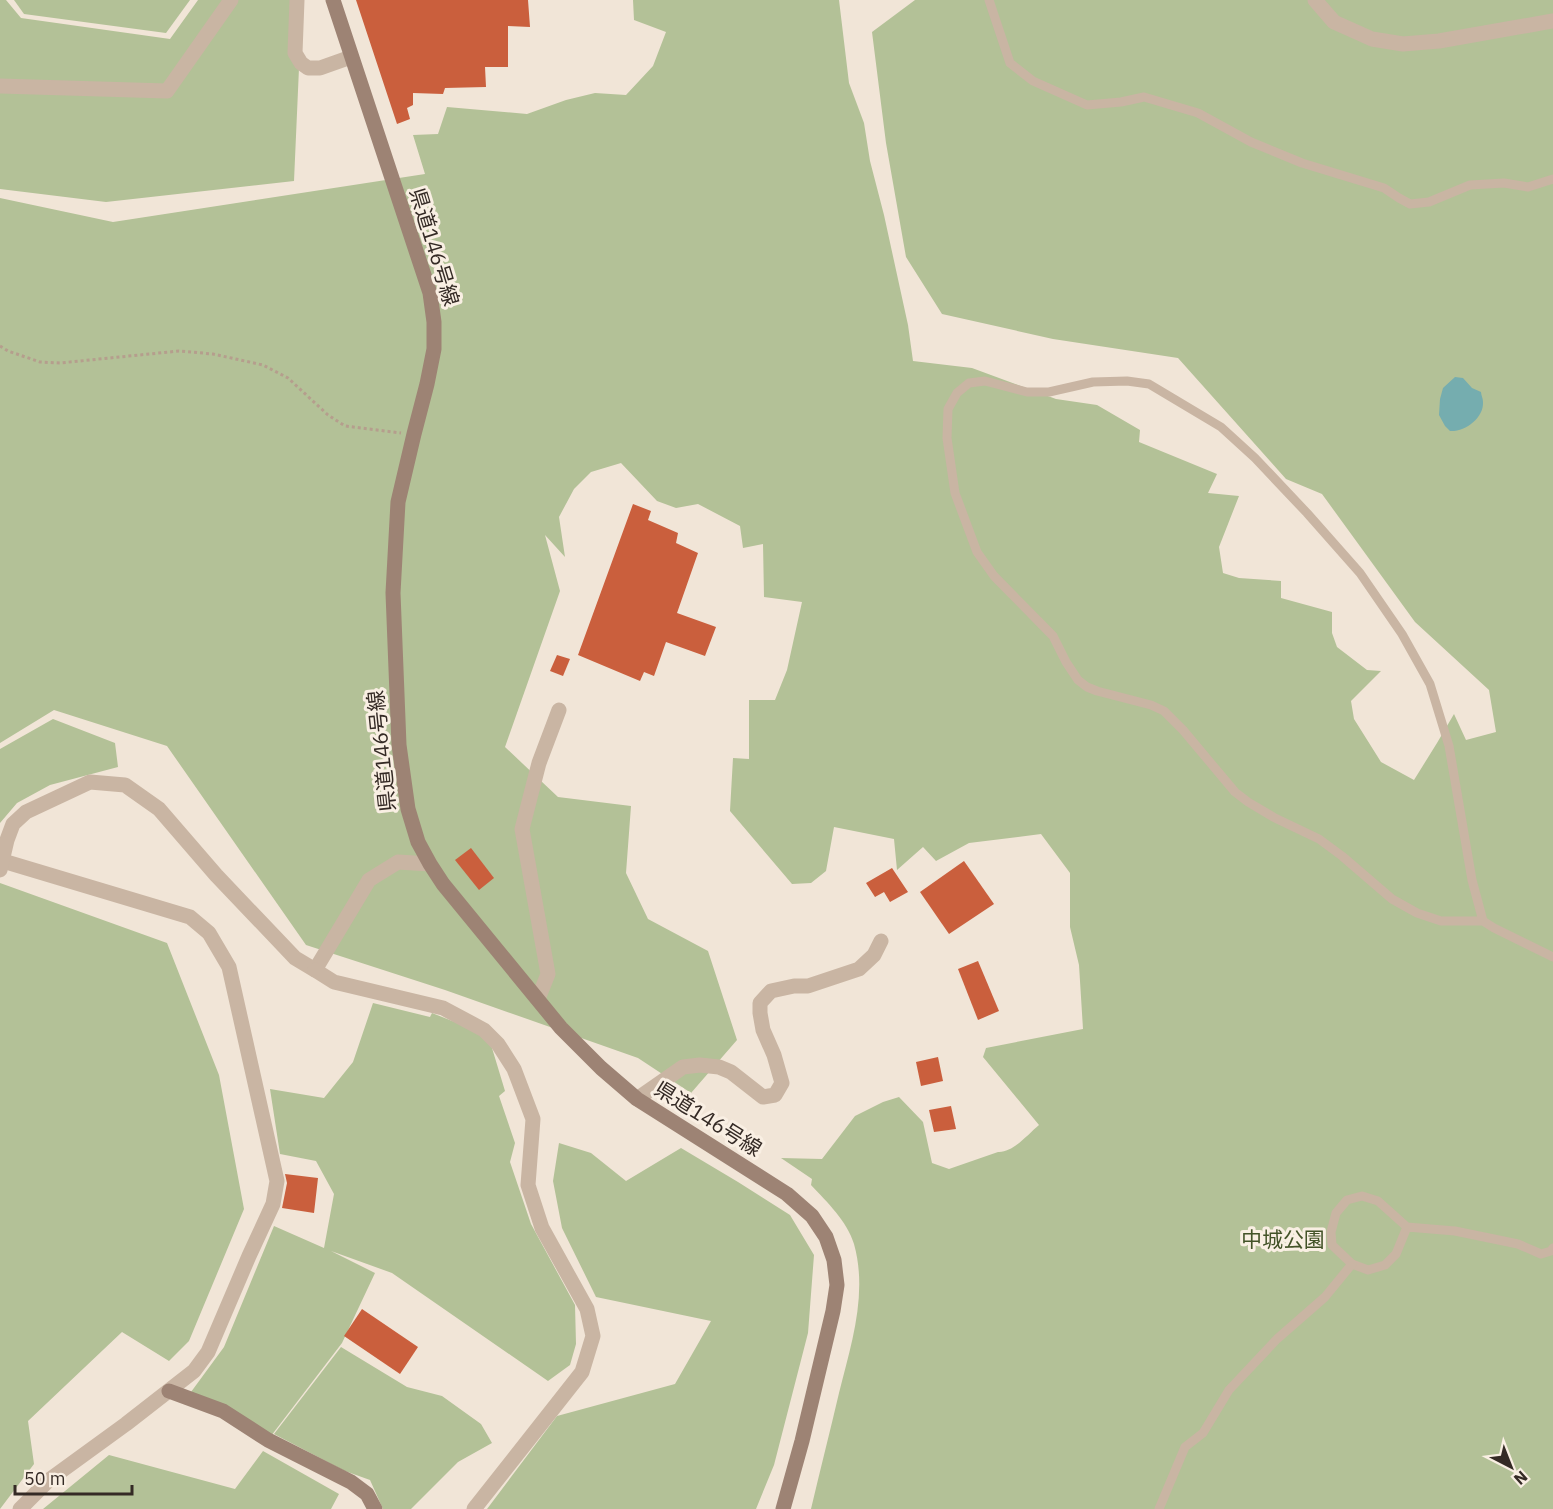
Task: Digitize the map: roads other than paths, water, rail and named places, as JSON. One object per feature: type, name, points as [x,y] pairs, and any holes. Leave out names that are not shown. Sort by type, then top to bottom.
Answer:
[{"type":"main road","name":"県道146号線","points":[[335,2],[351,57],[430,293],[434,322],[434,349],[398,502],[393,593],[399,745],[408,809],[418,842],[443,884],[569,1036],[601,1068],[637,1098],[787,1194],[812,1216],[826,1237],[834,1260],[837,1285],[833,1311],[783,1509]]},
{"type":"main road","points":[[169,1391],[223,1411],[268,1440],[351,1482],[367,1494],[375,1509]]},
{"type":"street","points":[[0,86],[167,91],[231,0]]},
{"type":"street","points":[[297,0],[295,54],[300,63],[308,68],[320,68],[351,57]]},
{"type":"street","points":[[1315,0],[1334,22],[1372,39],[1403,44],[1439,41],[1553,21]]},
{"type":"street","points":[[538,999],[548,974],[522,829],[539,763],[560,710]]},
{"type":"street","points":[[20,1509],[49,1480],[194,1371],[208,1352],[273,1204],[277,1181],[229,967],[209,933],[190,917],[1,866],[13,824],[27,812],[90,782],[125,785],[159,809],[216,875],[295,957],[334,982],[443,1008],[484,1030],[498,1044],[514,1069],[533,1119],[528,1185],[542,1228],[587,1309],[593,1336],[582,1372],[474,1509]]},
{"type":"street","points":[[315,970],[369,880],[398,862],[430,864]]},
{"type":"street","points":[[637,1098],[683,1067],[700,1065],[720,1067],[730,1072],[763,1097],[775,1095],[782,1083],[774,1055],[763,1030],[760,1003],[771,991],[794,986],[808,986],[859,969],[874,955],[881,941]]},
{"type":"lane","points":[[989,0],[1010,63],[1033,81],[1087,105],[1120,102],[1144,96],[1198,113],[1251,142],[1302,164],[1384,188],[1410,204],[1429,202],[1470,185],[1504,183],[1528,187],[1553,179]]},
{"type":"lane","points":[[1483,921],[1472,880],[1449,746],[1430,684],[1402,634],[1360,573],[1255,458],[1221,427],[1149,384],[1127,381],[1093,382],[1049,392],[1027,392],[985,381],[969,383],[957,393],[948,409],[947,438],[956,493],[977,552],[994,576],[1053,636],[1078,680],[1097,691],[1151,705],[1164,711],[1183,730],[1234,792],[1275,818],[1319,839],[1392,899],[1417,914],[1441,921],[1483,921],[1553,957]]},
{"type":"lane","points":[[1407,1227],[1396,1254],[1385,1265],[1368,1270],[1352,1264],[1332,1245],[1331,1232],[1336,1213],[1347,1200],[1362,1196],[1378,1201],[1407,1227],[1455,1231],[1518,1244],[1541,1254],[1553,1248]]},
{"type":"lane","points":[[1159,1509],[1185,1447],[1203,1433],[1229,1390],[1277,1339],[1325,1297],[1352,1264]]},
{"type":"water","points":[[1455,377],[1463,378],[1472,388],[1481,392],[1483,401],[1480,413],[1472,423],[1462,429],[1450,431],[1439,415],[1440,399],[1443,388]]},
{"type":"park label","name":"中城公園","points":[[1283,1240]]}]
